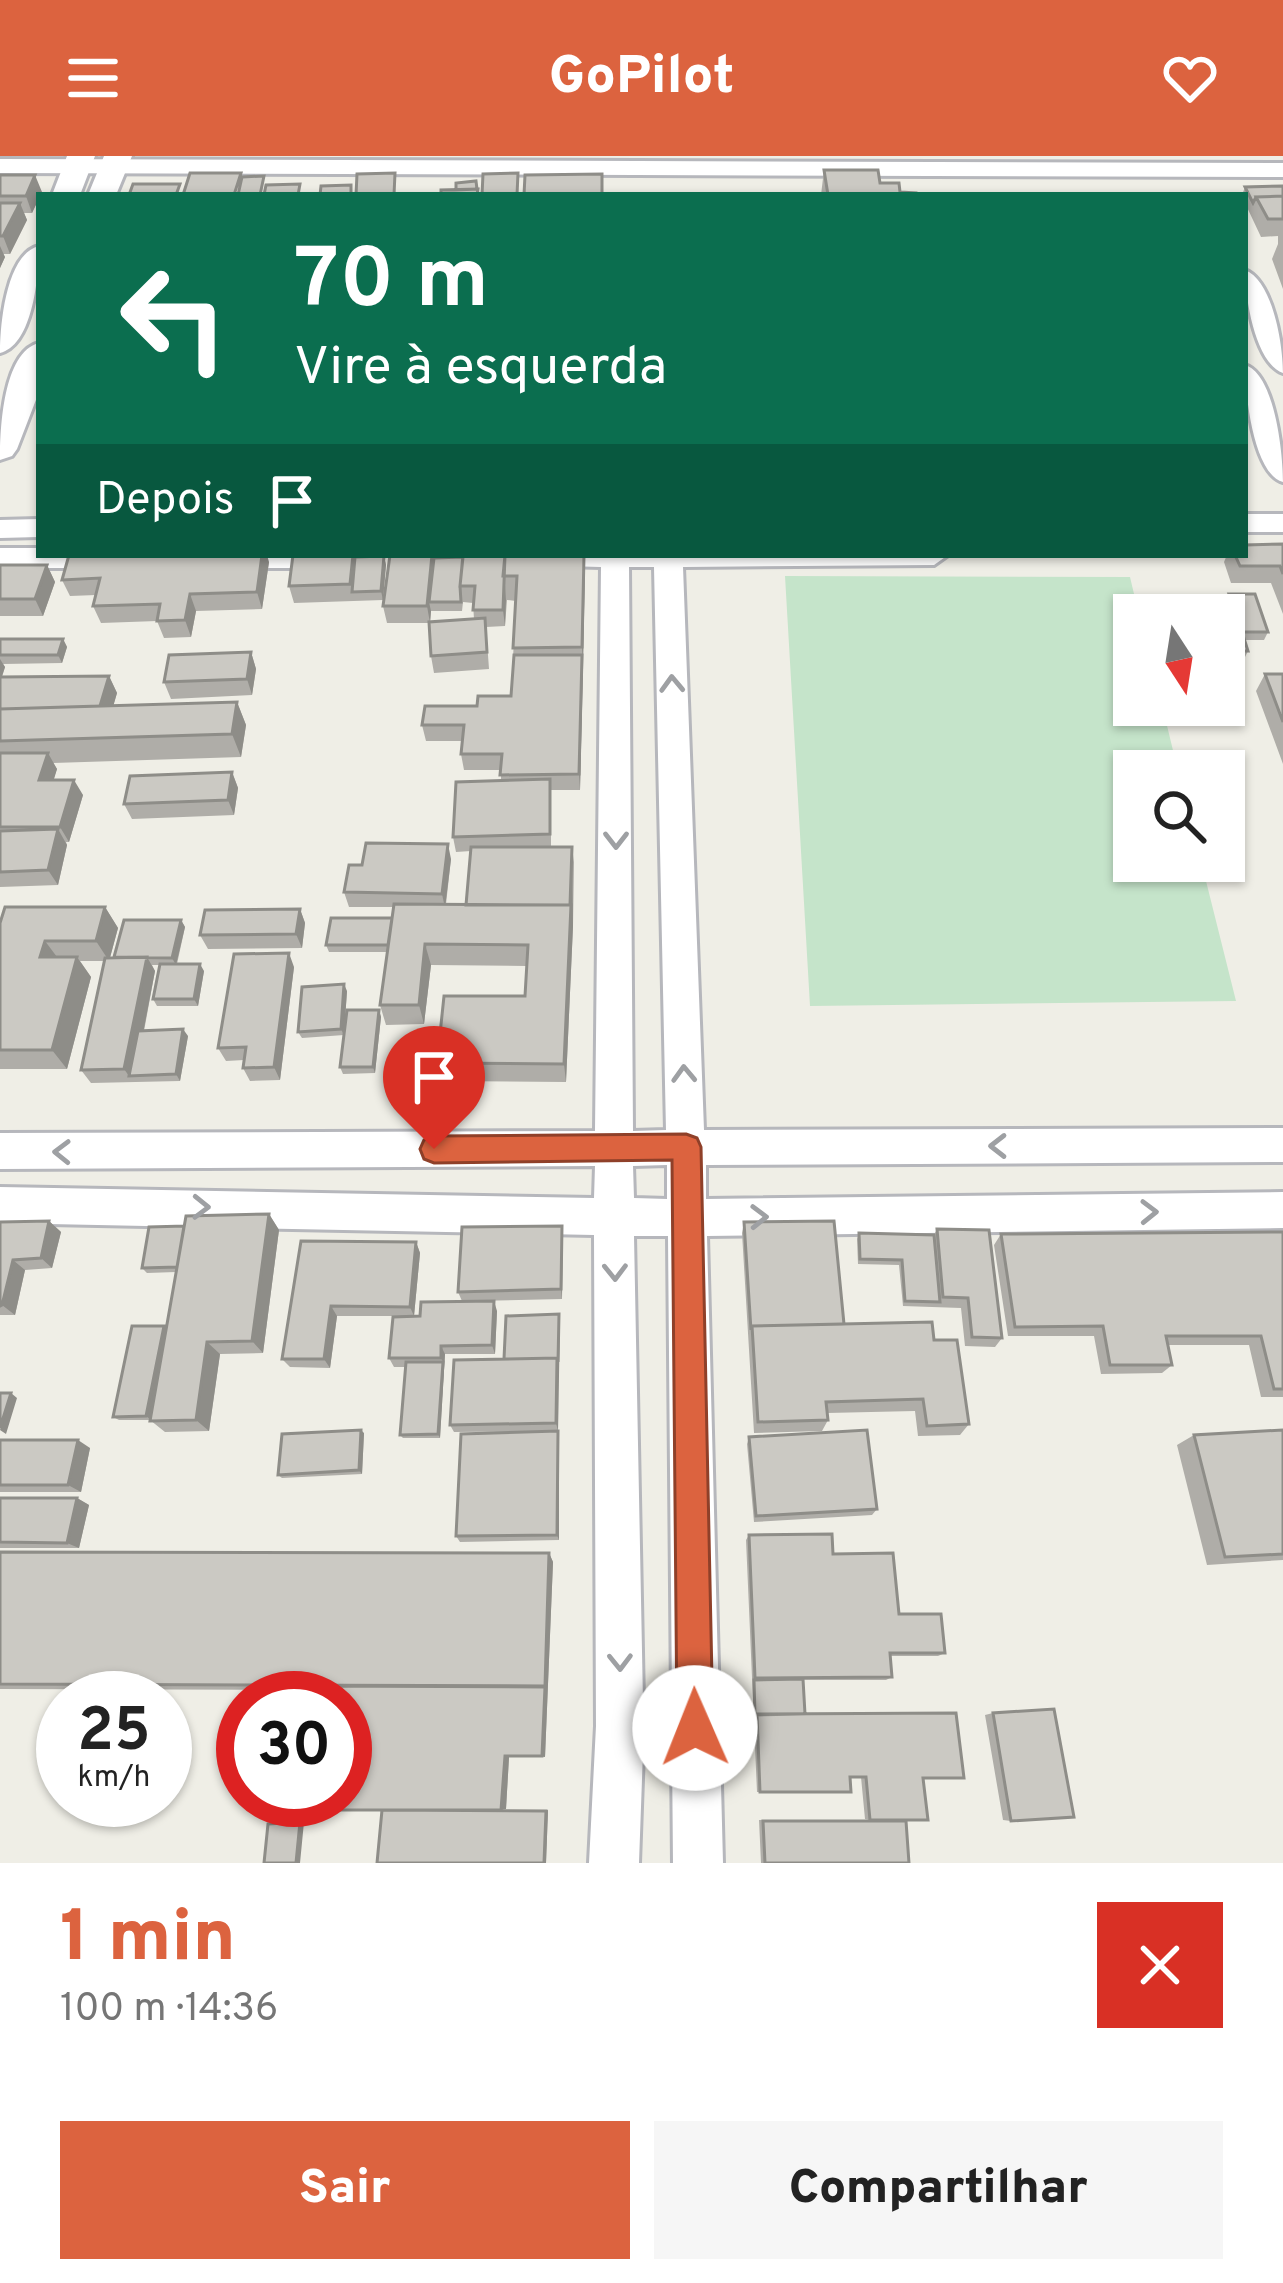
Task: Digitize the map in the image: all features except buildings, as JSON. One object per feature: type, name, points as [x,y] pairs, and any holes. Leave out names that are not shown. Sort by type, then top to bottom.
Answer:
[{"type":"street","points":[[0,166],[74,175]]},
{"type":"street","points":[[0,183],[74,175],[1202,177],[1283,170]]},
{"type":"street","points":[[1202,177],[1283,188]]},
{"type":"street","points":[[0,344],[36,263]]},
{"type":"street","points":[[1248,284],[1283,365]]},
{"type":"street","points":[[0,449],[36,359]]},
{"type":"street","points":[[1248,382],[1283,473]]},
{"type":"street","points":[[1248,523],[1283,523]]},
{"type":"street","points":[[0,529],[36,528]]},
{"type":"street","points":[[1248,549],[1283,549]]},
{"type":"street","points":[[0,558],[36,558]]},
{"type":"street","points":[[200,558],[361,558]]},
{"type":"street","points":[[500,559],[558,558]]},
{"type":"street","points":[[614,1863],[620,1726],[614,1216],[615,558]]},
{"type":"street","points":[[668,558],[686,1147],[698,1863]]},
{"type":"street","points":[[0,1151],[1283,1145]]},
{"type":"street","points":[[148,1206],[162,1153]]},
{"type":"street","points":[[0,1205],[687,1218],[1283,1210]]},
{"type":"street","points":[[620,1726],[695,1728]]},
{"type":"green space","points":[[785,576],[1130,577],[1134,594],[1113,594],[1113,726],[1167,726],[1173,750],[1113,750],[1113,882],[1206,882],[1236,1001],[810,1006]]},
{"type":"route","points":[[434,1149],[686,1147],[695,1728]]}]
